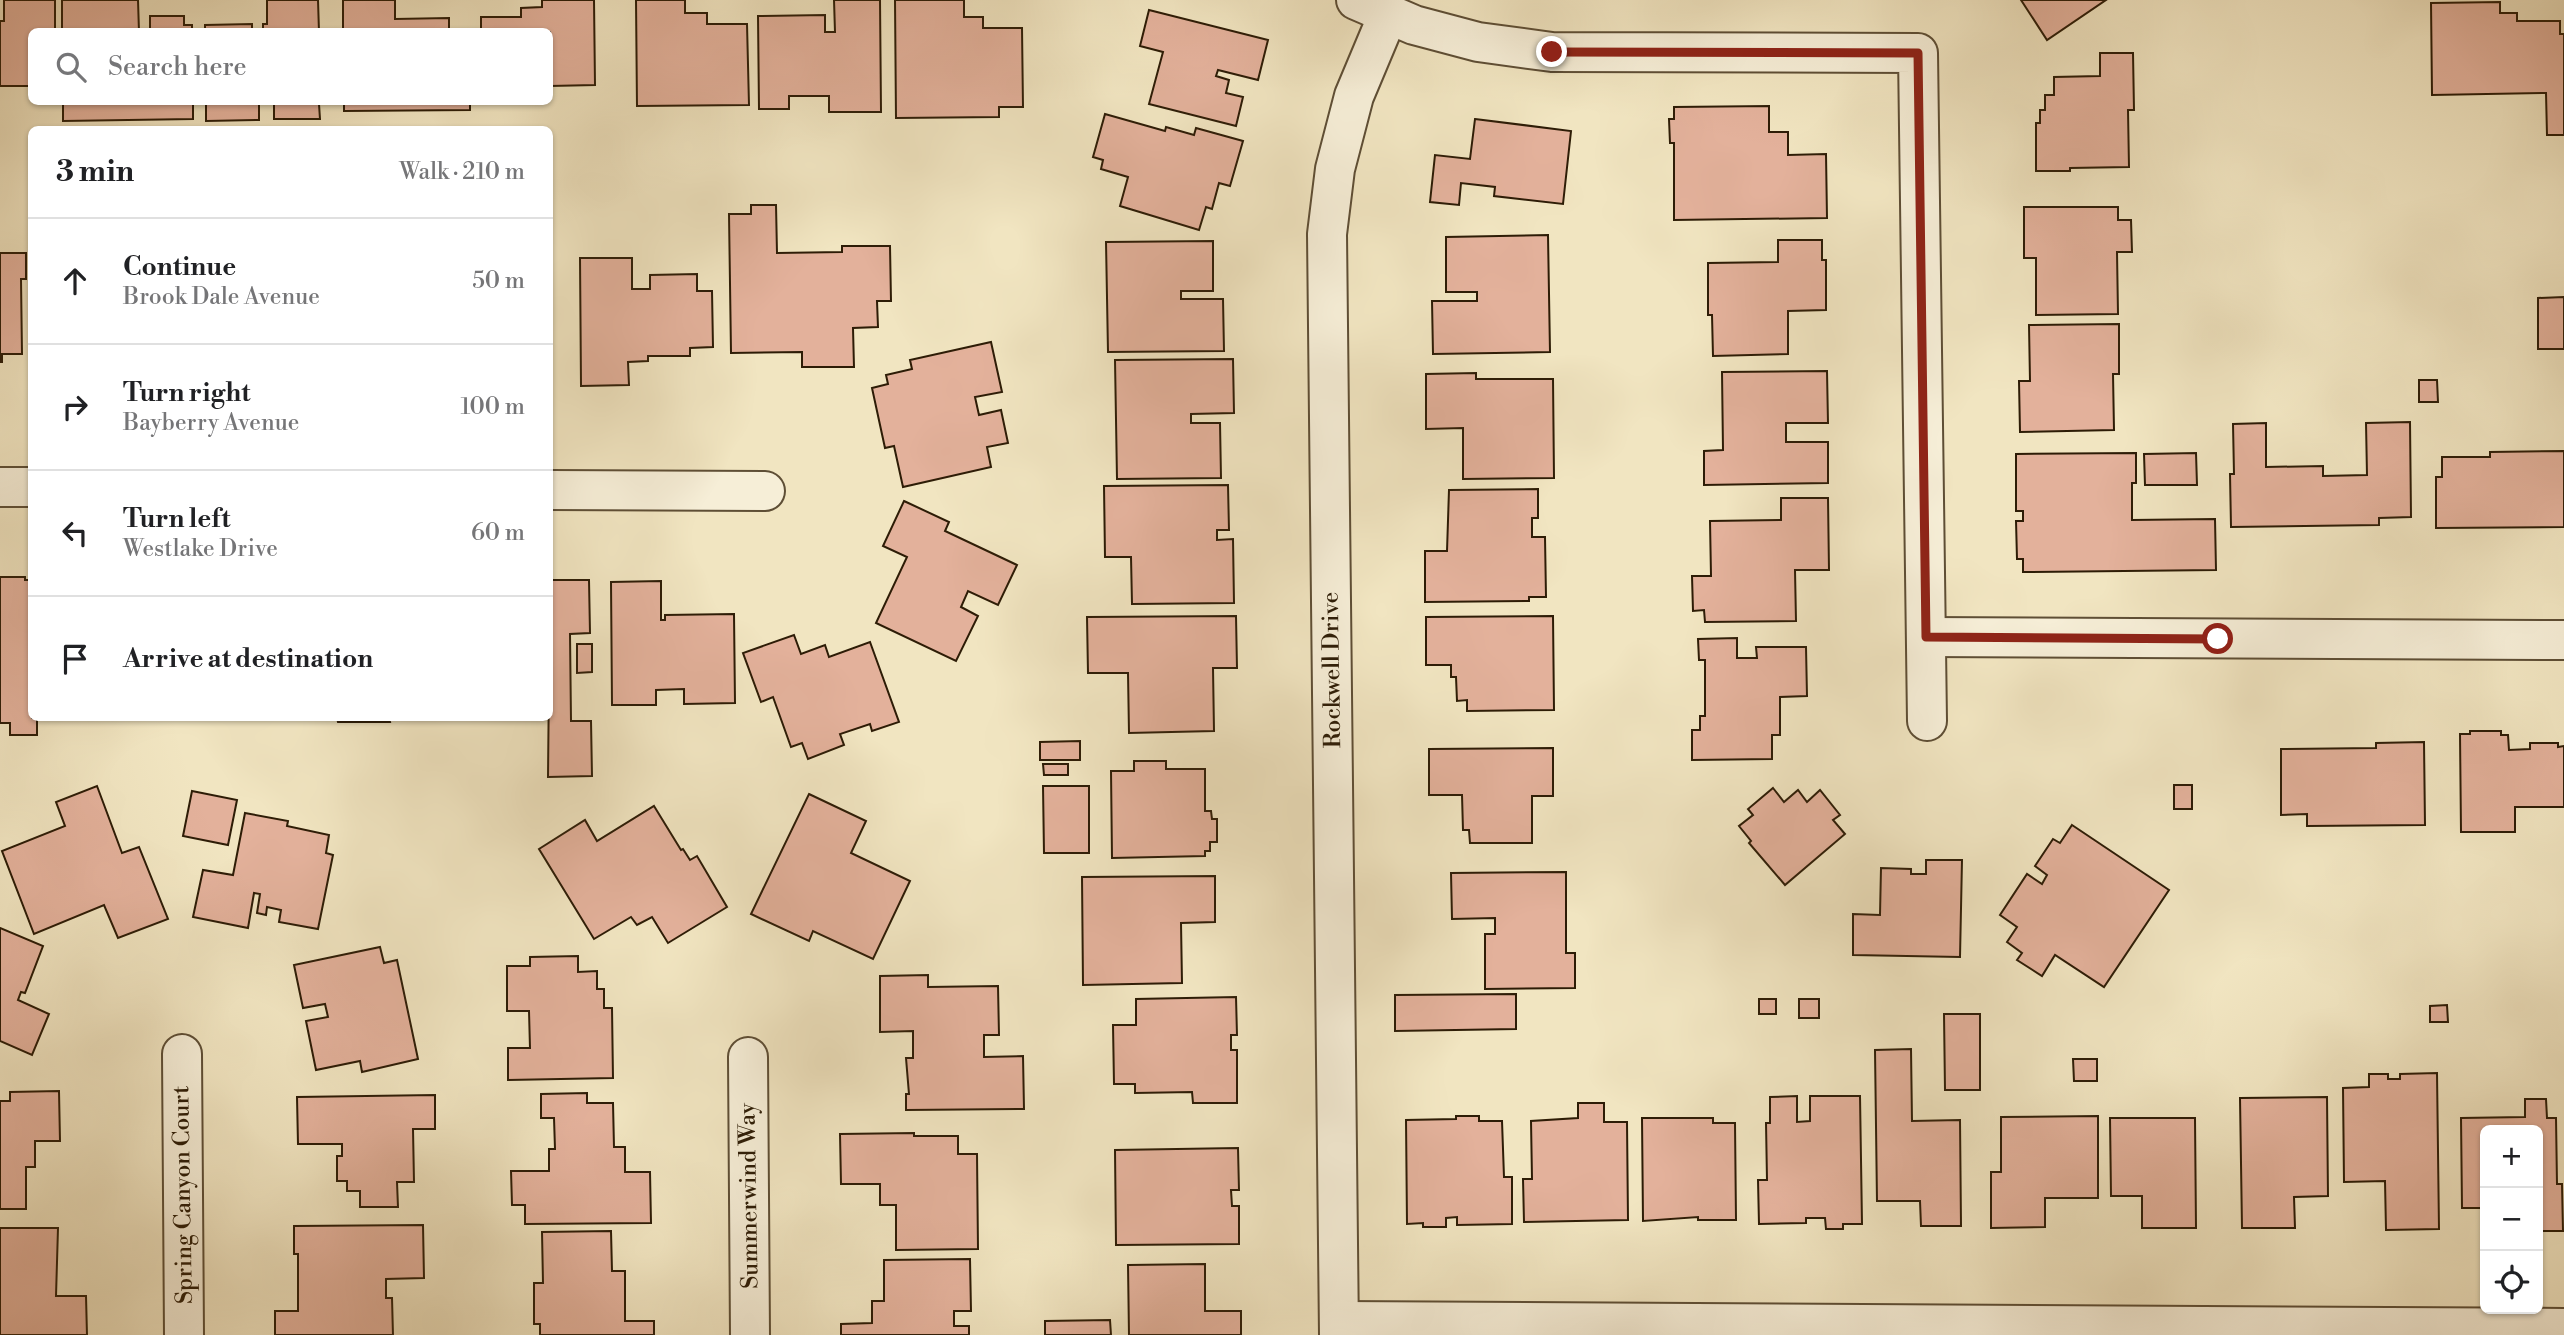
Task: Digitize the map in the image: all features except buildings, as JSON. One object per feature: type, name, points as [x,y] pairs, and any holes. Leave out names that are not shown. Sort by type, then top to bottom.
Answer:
[{"type":"street","points":[[1372,7],[1414,24],[1478,42],[1552,52],[1918,53],[1927,721]]},
{"type":"street","name":"Rockwell Drive","points":[[1339,1328],[1327,234],[1335,169],[1372,7]]},
{"type":"street","points":[[0,487],[28,487]]},
{"type":"street","points":[[553,490],[765,491]]},
{"type":"street","points":[[1926,637],[2564,640]]},
{"type":"street","name":"Spring Canyon Court","points":[[182,1054],[184,1335]]},
{"type":"street","name":"Summerwind Way","points":[[748,1057],[750,1335]]},
{"type":"street","points":[[1339,1328],[2564,1328]]},
{"type":"route","points":[[1552,52],[1918,53],[1926,637],[2218,639]]}]
